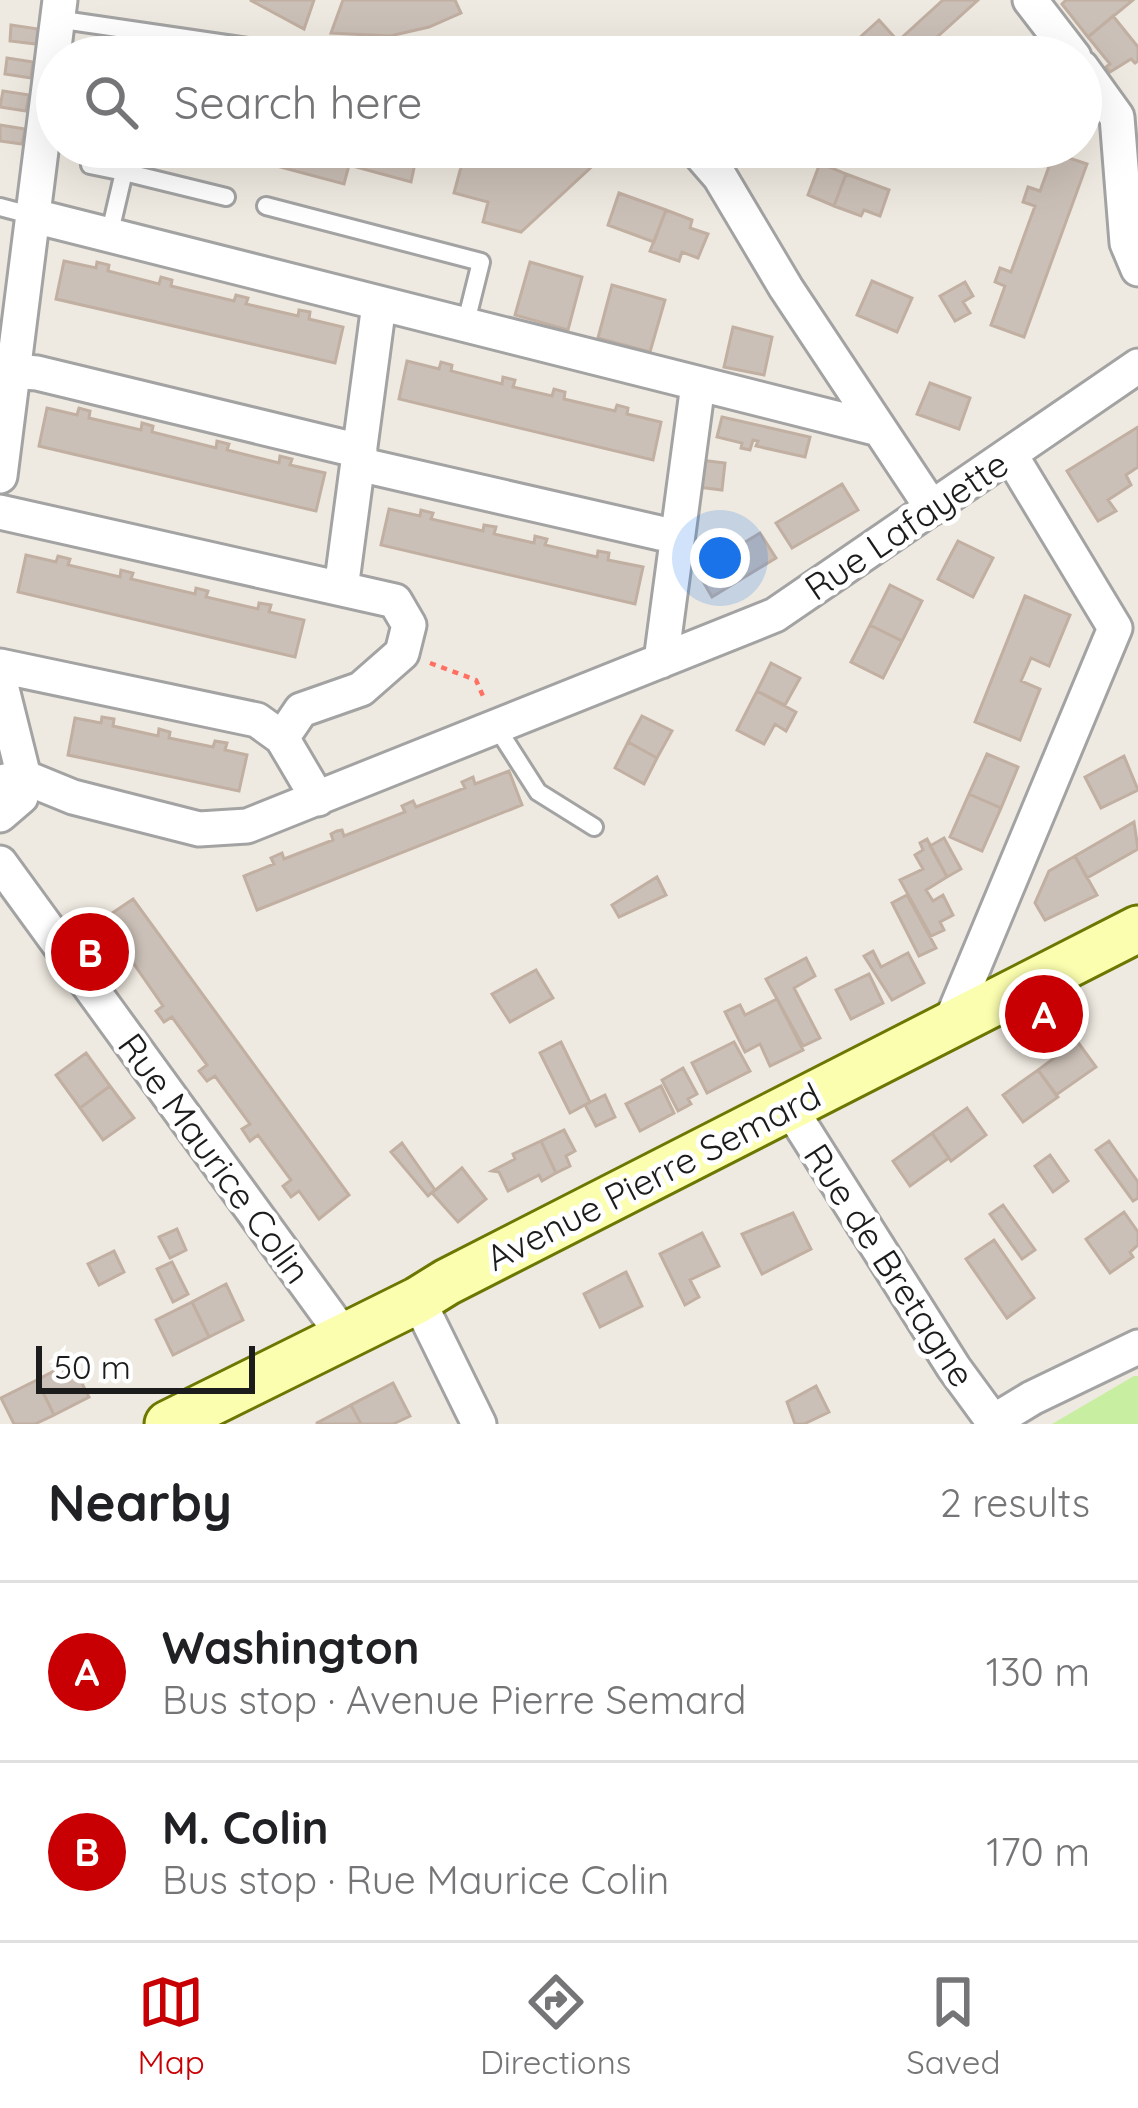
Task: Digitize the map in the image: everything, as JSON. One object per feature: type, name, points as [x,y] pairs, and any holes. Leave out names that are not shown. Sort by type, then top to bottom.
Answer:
[{"type":"main road","name":"Avenue Pierre Semard","points":[[168,1424],[1138,929]]},
{"type":"street","points":[[1030,0],[1058,36]]},
{"type":"street","points":[[1102,97],[1117,118],[1127,242],[1138,269]]},
{"type":"street","points":[[0,476],[40,168]]},
{"type":"street","points":[[712,168],[932,508]]},
{"type":"street","points":[[34,216],[879,429]]},
{"type":"street","points":[[341,589],[379,304]]},
{"type":"street","name":"Rue Lafayette","points":[[12,780],[200,829],[247,826],[775,615],[1138,366]]},
{"type":"street","points":[[14,371],[37,373],[677,538]]},
{"type":"street","points":[[661,661],[698,384]]},
{"type":"street","points":[[949,1026],[1115,628],[1010,454]]},
{"type":"street","points":[[0,512],[395,601],[409,626],[402,653],[361,688],[301,710],[282,738]]},
{"type":"street","points":[[0,666],[257,721],[282,738],[318,799]]},
{"type":"street","points":[[0,681],[12,780],[21,797],[0,814]]},
{"type":"street","name":"Rue Maurice Colin","points":[[0,863],[344,1336]]},
{"type":"street","name":"Rue de Bretagne","points":[[788,1106],[954,1368],[994,1422]]},
{"type":"street","points":[[418,1300],[479,1424]]},
{"type":"street","points":[[994,1422],[1032,1398],[1138,1347]]},
{"type":"lane","points":[[58,10],[201,36]]},
{"type":"lane","points":[[105,168],[226,196]]},
{"type":"lane","points":[[109,236],[124,172]]},
{"type":"lane","points":[[266,206],[481,262],[465,326]]},
{"type":"lane","points":[[0,207],[34,216]]},
{"type":"lane","points":[[497,728],[538,792],[594,827]]},
{"type":"path","points":[[402,653],[476,680],[497,728]]},
{"type":"green space","points":[[1138,1376],[1138,1424],[1052,1424]]},
{"type":"building","points":[[250,0],[314,0],[304,29]]},
{"type":"building","points":[[343,0],[455,0],[461,13],[390,36],[331,33]]},
{"type":"building","points":[[943,0],[978,0],[938,36],[904,36]]},
{"type":"building","points":[[1066,0],[1133,0],[1089,36],[1062,4]]},
{"type":"building","points":[[1113,16],[1138,47],[1138,61],[1131,59],[1110,72],[1102,54],[1102,36],[1089,36]]},
{"type":"building","points":[[879,20],[893,36],[861,36]]},
{"type":"building","points":[[11,25],[38,29],[36,44],[10,41]]},
{"type":"building","points":[[7,58],[33,62],[31,78],[5,74]]},
{"type":"building","points":[[3,91],[29,95],[26,111],[0,107]]},
{"type":"building","points":[[0,125],[25,129],[22,144],[0,141]]},
{"type":"building","points":[[284,168],[348,168],[344,184]]},
{"type":"building","points":[[360,168],[414,168],[411,182]]},
{"type":"building","points":[[461,168],[590,168],[521,232],[483,222],[488,202],[454,193]]},
{"type":"building","points":[[818,168],[846,174],[834,206],[808,195]]},
{"type":"building","points":[[1048,168],[1086,168],[1024,337],[991,325],[1005,286],[995,282],[1000,268],[1011,272],[1035,206],[1023,202],[1028,187],[1040,191]]},
{"type":"building","points":[[846,174],[889,190],[880,216],[864,210],[861,216],[834,206]]},
{"type":"building","points":[[619,193],[666,210],[654,242],[608,225]]},
{"type":"building","points":[[666,210],[692,220],[690,228],[708,234],[698,258],[682,252],[679,261],[650,251]]},
{"type":"building","points":[[64,261],[96,268],[97,262],[109,265],[108,271],[159,284],[161,277],[172,280],[171,286],[234,301],[236,295],[248,298],[246,304],[298,316],[299,310],[310,312],[309,319],[343,327],[335,363],[56,299]]},
{"type":"building","points":[[530,262],[582,277],[568,330],[515,315]]},
{"type":"building","points":[[872,281],[912,298],[897,332],[857,315]]},
{"type":"building","points":[[965,282],[973,296],[963,302],[970,313],[955,321],[940,296]]},
{"type":"building","points":[[612,285],[665,300],[650,352],[598,338]]},
{"type":"building","points":[[733,327],[772,337],[764,375],[724,367]]},
{"type":"building","points":[[407,361],[439,369],[441,362],[452,365],[451,371],[502,384],[503,377],[515,380],[513,387],[552,396],[554,389],[565,392],[564,399],[615,411],[617,405],[628,408],[627,414],[661,422],[653,460],[399,399]]},
{"type":"building","points":[[930,383],[970,398],[959,429],[917,414]]},
{"type":"building","points":[[47,408],[77,415],[79,408],[90,411],[89,418],[141,430],[142,423],[153,426],[152,432],[216,448],[217,441],[229,444],[227,450],[279,463],[280,456],[292,459],[290,465],[325,473],[316,511],[39,446]]},
{"type":"building","points":[[722,417],[810,437],[805,457],[756,446],[758,441],[753,440],[750,450],[741,448],[742,443],[717,437]]},
{"type":"building","points":[[1138,427],[1138,467],[1126,475],[1131,485],[1108,500],[1116,511],[1098,521],[1067,471]]},
{"type":"building","points":[[700,460],[725,463],[722,490],[697,487]]},
{"type":"building","points":[[842,484],[858,510],[792,548],[776,523]]},
{"type":"building","points":[[389,509],[420,516],[421,510],[433,513],[431,519],[483,531],[484,525],[496,527],[494,534],[534,543],[535,536],[547,539],[545,545],[597,557],[598,551],[609,553],[608,560],[643,567],[635,604],[381,545]]},
{"type":"building","points":[[760,533],[776,558],[712,597],[697,571]]},
{"type":"building","points":[[958,541],[993,558],[973,597],[938,579]]},
{"type":"building","points":[[26,555],[56,562],[58,556],[70,559],[68,565],[120,577],[121,570],[133,573],[131,579],[195,594],[196,588],[208,591],[206,597],[258,609],[259,603],[271,605],[269,612],[304,620],[295,657],[18,592]]},
{"type":"building","points":[[890,585],[922,601],[902,641],[870,625]]},
{"type":"building","points":[[1025,596],[1070,615],[1049,666],[1031,658],[1021,681],[1040,689],[1020,740],[975,722]]},
{"type":"building","points":[[870,625],[902,641],[883,678],[851,662]]},
{"type":"building","points":[[771,663],[800,678],[785,705],[757,691]]},
{"type":"building","points":[[757,691],[796,712],[786,731],[775,724],[764,744],[737,730]]},
{"type":"building","points":[[642,716],[672,731],[657,758],[628,742]]},
{"type":"building","points":[[102,717],[114,719],[113,726],[158,736],[159,729],[170,732],[169,738],[213,747],[215,741],[227,743],[225,750],[247,755],[239,791],[68,755],[75,718],[101,723]]},
{"type":"building","points":[[628,742],[657,758],[644,784],[615,768]]},
{"type":"building","points":[[987,754],[1018,767],[1001,808],[969,794]]},
{"type":"building","points":[[1124,756],[1138,790],[1101,808],[1085,777]]},
{"type":"building","points":[[509,771],[522,805],[257,910],[244,876],[274,864],[271,858],[282,853],[284,859],[333,840],[331,834],[337,831],[342,830],[344,836],[405,812],[402,806],[413,801],[416,807],[465,788],[462,782],[473,777],[475,784]]},
{"type":"building","points":[[969,794],[1001,808],[982,851],[950,837]]},
{"type":"building","points":[[1134,822],[1138,849],[1087,878],[1075,856]]},
{"type":"building","points":[[944,838],[961,869],[947,877],[930,846]]},
{"type":"building","points":[[927,839],[947,877],[926,890],[933,901],[943,895],[953,915],[940,922],[944,930],[931,936],[900,880],[923,869],[915,855]]},
{"type":"building","points":[[1075,856],[1097,895],[1045,920],[1035,903],[1049,871]]},
{"type":"building","points":[[657,877],[666,895],[619,917],[612,905]]},
{"type":"building","points":[[907,895],[936,948],[919,956],[892,903]]},
{"type":"building","points":[[133,899],[349,1195],[319,1219],[299,1191],[291,1197],[283,1186],[291,1180],[258,1135],[250,1141],[242,1129],[250,1124],[215,1076],[207,1081],[199,1071],[207,1065],[172,1017],[164,1022],[156,1011],[163,1006],[129,957],[121,962],[112,951],[120,945],[102,920]]},
{"type":"building","points":[[873,951],[881,967],[908,953],[924,983],[892,1000],[864,956]]},
{"type":"building","points":[[806,958],[815,976],[794,988],[820,1038],[803,1046],[766,979]]},
{"type":"building","points":[[536,970],[553,998],[510,1022],[492,994]]},
{"type":"building","points":[[869,974],[883,1003],[851,1019],[836,990]]},
{"type":"building","points":[[777,999],[803,1050],[770,1066],[760,1044],[745,1052],[725,1012],[740,1005],[745,1015]]},
{"type":"building","points":[[1077,1041],[1096,1067],[1056,1095],[1038,1070]]},
{"type":"building","points":[[561,1042],[590,1102],[570,1113],[540,1053]]},
{"type":"building","points":[[734,1042],[750,1071],[707,1093],[692,1063]]},
{"type":"building","points":[[86,1053],[110,1086],[80,1108],[56,1075]]},
{"type":"building","points":[[683,1068],[697,1094],[678,1111],[662,1080]]},
{"type":"building","points":[[1038,1070],[1058,1097],[1023,1122],[1003,1095]]},
{"type":"building","points":[[110,1086],[134,1118],[103,1140],[80,1108]]},
{"type":"building","points":[[661,1086],[674,1113],[640,1131],[626,1104]]},
{"type":"building","points":[[605,1095],[615,1117],[596,1126],[585,1105]]},
{"type":"building","points":[[967,1108],[986,1135],[951,1161],[932,1133]]},
{"type":"building","points":[[564,1130],[575,1151],[566,1156],[570,1166],[556,1173],[541,1141]]},
{"type":"building","points":[[932,1133],[949,1158],[910,1186],[893,1161]]},
{"type":"building","points":[[541,1141],[556,1173],[542,1181],[539,1175],[508,1191],[499,1172],[492,1171]]},
{"type":"building","points":[[1109,1141],[1138,1182],[1138,1198],[1133,1201],[1096,1150]]},
{"type":"building","points":[[402,1143],[435,1190],[428,1196],[391,1152]]},
{"type":"building","points":[[1050,1155],[1068,1181],[1053,1192],[1035,1166]]},
{"type":"building","points":[[462,1168],[486,1199],[458,1222],[432,1193]]},
{"type":"building","points":[[1003,1205],[1035,1250],[1022,1259],[990,1214]]},
{"type":"building","points":[[1124,1212],[1138,1232],[1138,1245],[1130,1252],[1133,1257],[1110,1273],[1086,1239]]},
{"type":"building","points":[[793,1213],[811,1249],[762,1274],[742,1234]]},
{"type":"building","points":[[177,1229],[186,1250],[170,1258],[159,1237]]},
{"type":"building","points":[[702,1233],[719,1266],[690,1280],[699,1297],[685,1305],[660,1254]]},
{"type":"building","points":[[994,1240],[1034,1298],[1007,1318],[966,1259]]},
{"type":"building","points":[[114,1251],[124,1272],[99,1285],[88,1264]]},
{"type":"building","points":[[172,1262],[188,1294],[173,1302],[157,1269]]},
{"type":"building","points":[[626,1272],[642,1306],[600,1327],[584,1294]]},
{"type":"building","points":[[226,1284],[243,1320],[209,1337],[192,1302]]},
{"type":"building","points":[[192,1302],[209,1337],[173,1355],[156,1320]]},
{"type":"building","points":[[71,1362],[89,1397],[54,1415],[37,1380]]},
{"type":"building","points":[[37,1380],[54,1415],[35,1424],[14,1424],[1,1398]]},
{"type":"building","points":[[393,1383],[410,1416],[393,1424],[361,1424],[351,1405]]},
{"type":"building","points":[[816,1386],[829,1412],[795,1424],[787,1402]]},
{"type":"building","points":[[351,1405],[361,1424],[317,1424],[317,1423]]},
{"type":"place","name":"M. Colin","points":[[90,952]]},
{"type":"place","name":"Washington","points":[[1044,1014]]}]
